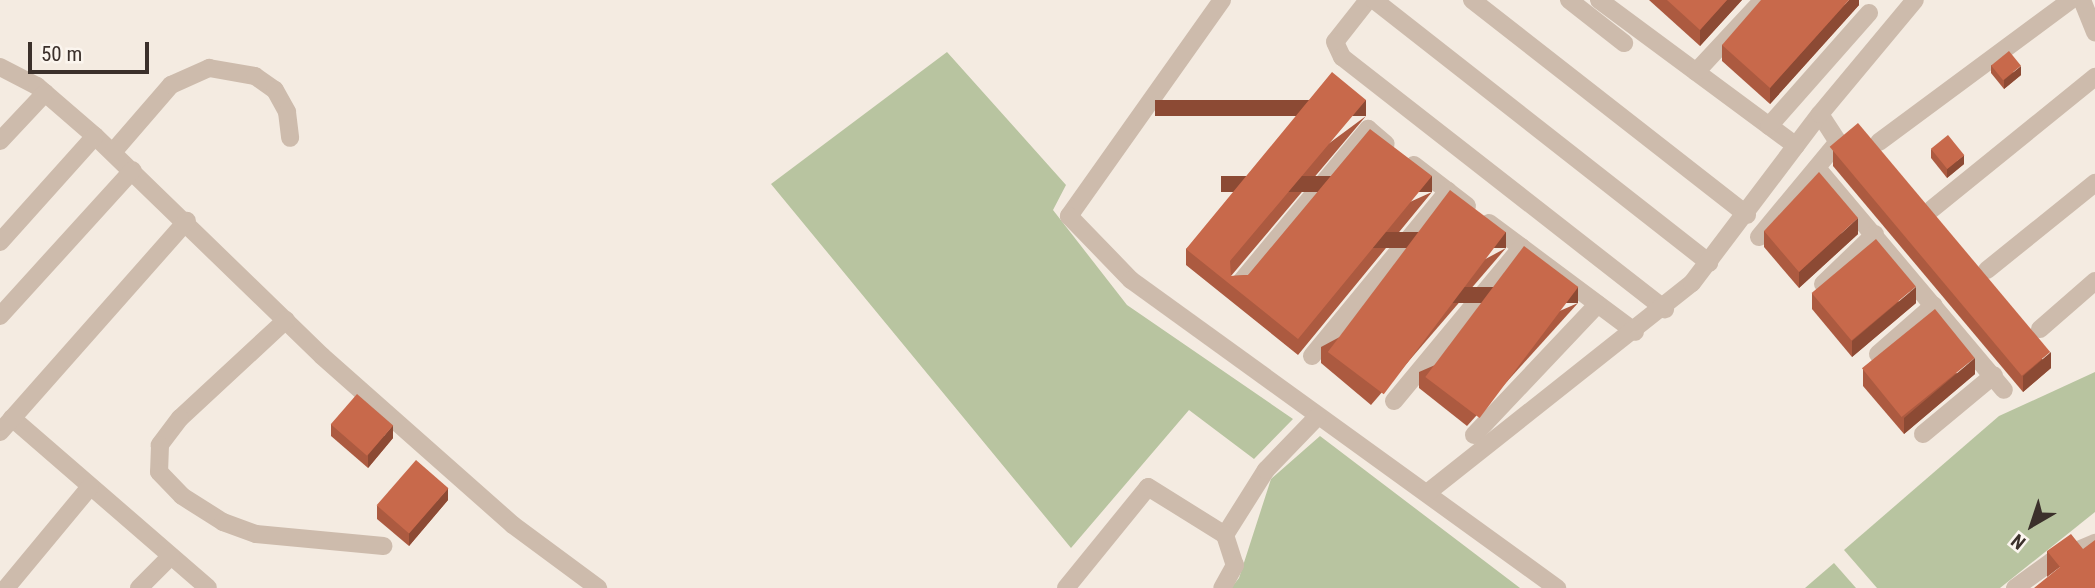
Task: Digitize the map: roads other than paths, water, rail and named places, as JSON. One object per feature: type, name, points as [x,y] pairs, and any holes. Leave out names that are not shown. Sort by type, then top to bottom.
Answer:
[{"type":"street","points":[[1223,0],[1069,216],[1131,280],[1317,417],[1558,588]]},
{"type":"street","points":[[1368,0],[1335,42],[1342,57],[1665,309]]},
{"type":"street","points":[[1374,0],[1709,263]]},
{"type":"street","points":[[1472,0],[1747,215]]},
{"type":"street","points":[[1569,0],[1624,43]]},
{"type":"street","points":[[1600,0],[1620,6],[1696,72],[1796,146]]},
{"type":"street","points":[[1696,72],[1763,0]]},
{"type":"street","points":[[1427,493],[1665,309],[1709,263],[1820,114],[1914,0]]},
{"type":"street","points":[[1879,142],[2071,0]]},
{"type":"street","points":[[2082,0],[2095,33]]},
{"type":"street","points":[[1769,126],[1868,13]]},
{"type":"street","points":[[0,67],[45,93],[95,136],[187,220],[286,320],[513,525],[598,588]]},
{"type":"street","points":[[113,152],[171,85],[209,68],[255,76],[275,90],[287,112],[290,138]]},
{"type":"street","points":[[1932,209],[2095,77]]},
{"type":"street","points":[[0,141],[45,93]]},
{"type":"street","points":[[1759,237],[1839,140],[1820,114]]},
{"type":"street","points":[[1239,284],[1367,129],[1635,332]]},
{"type":"street","points":[[0,242],[95,136]]},
{"type":"street","points":[[1817,168],[1999,382],[1923,434]]},
{"type":"street","points":[[0,316],[133,170]]},
{"type":"street","points":[[1987,270],[2095,183]]},
{"type":"street","points":[[1312,356],[1448,191]]},
{"type":"street","points":[[187,220],[6,425],[90,487],[208,588]]},
{"type":"street","points":[[1823,284],[1875,234]]},
{"type":"street","points":[[1394,401],[1522,247]]},
{"type":"street","points":[[2040,329],[2095,281]]},
{"type":"street","points":[[1474,435],[1598,304]]},
{"type":"street","points":[[1878,354],[1934,304]]},
{"type":"street","points":[[286,320],[180,418],[160,445],[159,472],[182,496],[223,522],[256,534],[383,546]]},
{"type":"street","points":[[1225,536],[1266,470],[1317,417]]},
{"type":"street","points":[[6,588],[90,487]]},
{"type":"street","points":[[1066,588],[1148,488],[1225,536],[1235,565],[1222,588]]},
{"type":"street","points":[[2015,588],[2052,561],[2095,543]]},
{"type":"street","points":[[139,588],[171,556]]}]
